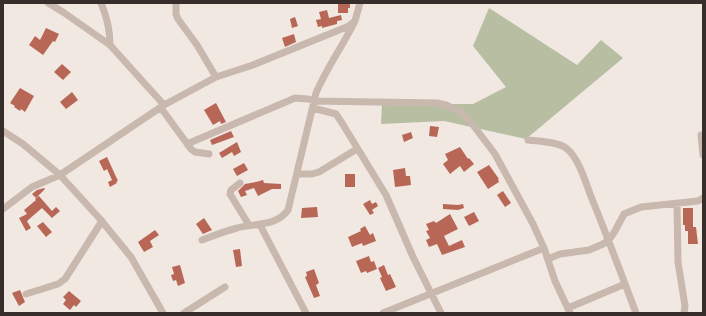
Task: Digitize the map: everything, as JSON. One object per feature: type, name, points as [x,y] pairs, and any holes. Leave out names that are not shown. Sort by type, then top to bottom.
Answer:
[{"type":"street","points":[[48,3],[110,45],[162,106],[192,151],[209,154]]},
{"type":"street","points":[[101,3],[108,22],[110,45]]},
{"type":"street","points":[[176,3],[176,14],[178,19],[216,77]]},
{"type":"street","points":[[202,240],[226,231],[249,225],[260,225],[271,222],[284,216],[288,210],[313,104],[322,78],[355,22],[360,3]]},
{"type":"street","points":[[3,209],[32,186],[60,175],[162,106],[216,77],[253,65],[332,34],[355,22]]},
{"type":"street","points":[[187,144],[288,101],[302,98],[336,114],[386,195],[441,313]]},
{"type":"street","points":[[313,104],[437,103],[446,105],[461,112],[495,154],[533,224],[544,248],[555,280],[569,310],[625,284]]},
{"type":"street","points":[[3,131],[23,144],[60,175],[102,221],[131,257],[163,313]]},
{"type":"street","points":[[701,135],[703,155]]},
{"type":"street","points":[[528,140],[561,145],[568,149],[581,170],[636,313]]},
{"type":"street","points":[[296,174],[319,172],[357,149]]},
{"type":"street","points":[[240,183],[231,190],[230,194],[249,225]]},
{"type":"street","points":[[548,259],[560,254],[589,250],[609,240],[626,213],[647,206],[677,204],[698,201],[703,198]]},
{"type":"street","points":[[677,204],[677,251],[685,306],[684,313]]},
{"type":"street","points":[[26,294],[58,284],[65,279],[102,221]]},
{"type":"street","points":[[260,225],[306,313]]},
{"type":"street","points":[[383,313],[544,248]]},
{"type":"street","points":[[184,313],[225,287]]},
{"type":"green space","points":[[489,8],[577,65],[601,40],[623,58],[526,139],[444,121],[381,124],[382,104],[473,104],[506,87],[473,46]]},
{"type":"building","points":[[338,3],[350,3],[348,13],[338,13]]},
{"type":"building","points":[[327,10],[329,18],[341,15],[342,20],[337,21],[337,24],[322,28],[322,26],[318,27],[316,20],[321,19],[319,12]]},
{"type":"building","points":[[295,17],[298,26],[292,28],[290,19]]},
{"type":"building","points":[[46,28],[59,34],[55,42],[53,41],[43,55],[29,45],[35,36],[40,40]]},
{"type":"building","points":[[294,34],[296,42],[285,47],[282,38]]},
{"type":"building","points":[[62,64],[71,72],[63,80],[54,72]]},
{"type":"building","points":[[20,88],[34,96],[25,112],[21,109],[20,111],[10,103]]},
{"type":"building","points":[[72,92],[78,100],[66,109],[60,102]]},
{"type":"building","points":[[216,103],[226,122],[221,124],[220,121],[213,125],[204,110]]},
{"type":"building","points":[[430,126],[439,127],[437,137],[429,136]]},
{"type":"building","points":[[231,131],[234,137],[212,145],[210,140]]},
{"type":"building","points":[[411,132],[413,138],[404,142],[402,135]]},
{"type":"building","points":[[237,142],[241,152],[234,156],[232,152],[222,158],[219,153]]},
{"type":"building","points":[[460,147],[468,159],[469,158],[474,164],[464,172],[460,166],[450,174],[443,164],[448,160],[445,154]]},
{"type":"building","points":[[107,157],[118,181],[110,187],[108,182],[112,180],[107,169],[104,171],[99,161]]},
{"type":"building","points":[[244,163],[248,170],[237,176],[233,169]]},
{"type":"building","points":[[489,165],[499,179],[499,182],[488,189],[477,172]]},
{"type":"building","points":[[405,168],[406,176],[410,176],[411,185],[395,187],[393,170]]},
{"type":"building","points":[[345,174],[355,174],[355,187],[345,187]]},
{"type":"building","points":[[263,180],[264,183],[281,184],[281,189],[272,189],[258,196],[254,188],[245,191],[247,195],[241,197],[238,191],[245,184]]},
{"type":"building","points":[[45,189],[36,198],[32,194],[37,190]]},
{"type":"building","points":[[503,191],[511,203],[505,207],[497,195]]},
{"type":"building","points":[[39,196],[52,211],[56,207],[60,211],[52,218],[42,208],[27,221],[31,228],[26,231],[19,218],[27,214],[24,210]]},
{"type":"building","points":[[370,200],[372,204],[376,202],[378,206],[372,210],[374,213],[370,215],[363,204]]},
{"type":"building","points":[[443,204],[463,204],[464,208],[458,210],[443,209]]},
{"type":"building","points":[[317,207],[318,217],[301,218],[302,208]]},
{"type":"building","points":[[683,208],[693,208],[693,227],[696,227],[698,244],[688,244],[688,231],[685,231],[685,225],[683,225]]},
{"type":"building","points":[[474,212],[479,221],[469,226],[464,217]]},
{"type":"building","points":[[450,214],[458,229],[444,236],[449,246],[462,240],[465,247],[442,255],[437,244],[429,247],[426,240],[430,238],[426,231],[429,230],[426,224],[434,221],[436,223]]},
{"type":"building","points":[[204,218],[212,230],[203,234],[196,224]]},
{"type":"building","points":[[43,222],[52,232],[46,237],[37,226]]},
{"type":"building","points":[[365,226],[370,235],[373,233],[376,241],[363,246],[362,243],[352,247],[348,237],[361,231],[360,229]]},
{"type":"building","points":[[155,230],[159,235],[150,241],[153,247],[144,252],[138,242]]},
{"type":"building","points":[[240,249],[242,266],[236,267],[233,250]]},
{"type":"building","points":[[369,256],[371,262],[374,261],[377,269],[367,273],[366,271],[361,273],[356,261]]},
{"type":"building","points":[[180,265],[185,283],[178,286],[176,280],[173,281],[171,275],[174,274],[172,267]]},
{"type":"building","points":[[384,265],[388,275],[390,274],[396,287],[386,291],[380,278],[382,277],[378,268]]},
{"type":"building","points":[[314,269],[319,283],[316,285],[320,296],[314,298],[305,277],[307,276],[306,272]]},
{"type":"building","points":[[20,290],[25,302],[19,306],[12,293]]},
{"type":"building","points":[[69,291],[81,301],[76,307],[74,305],[70,310],[63,304],[66,300],[63,297]]}]
